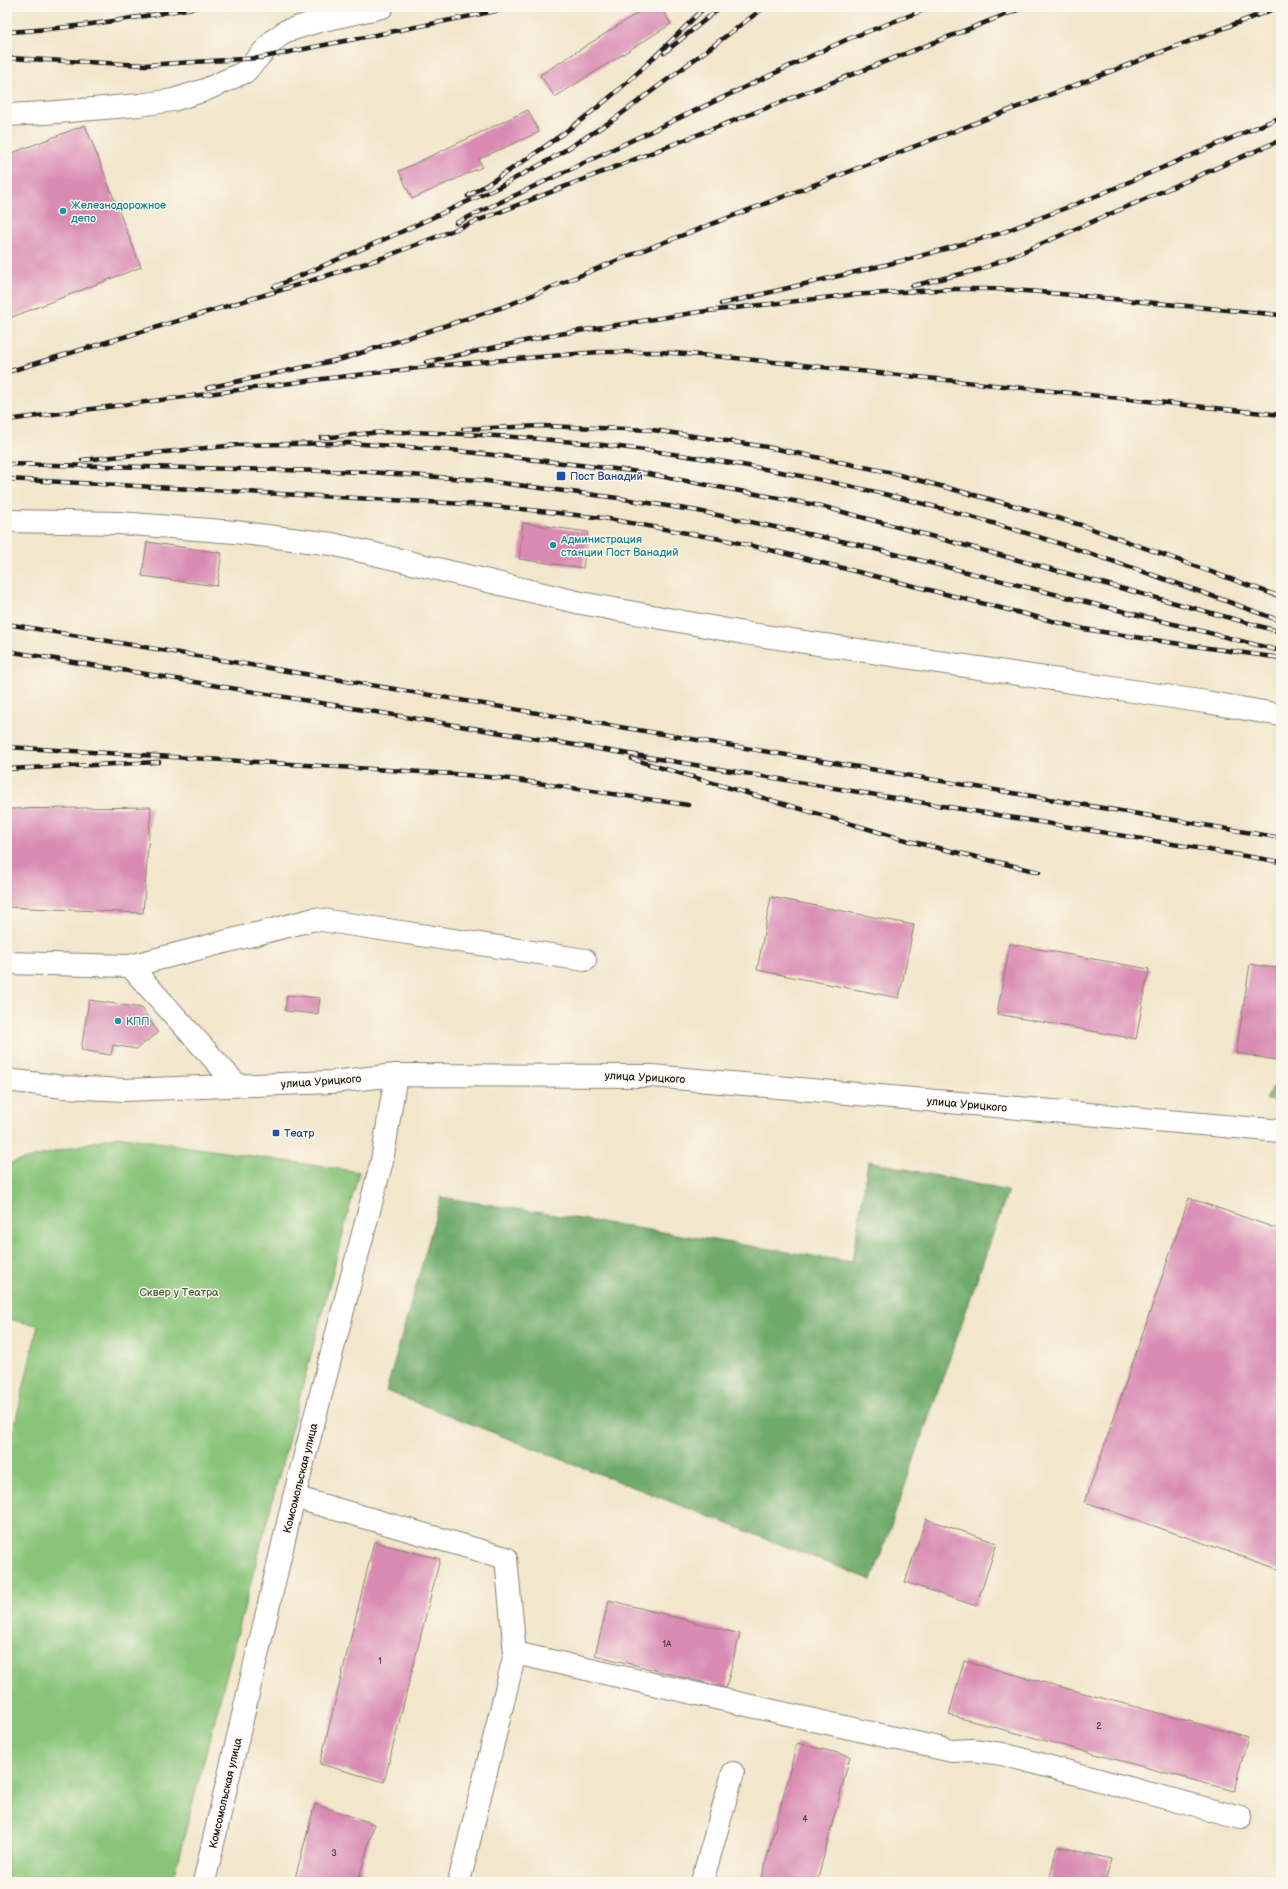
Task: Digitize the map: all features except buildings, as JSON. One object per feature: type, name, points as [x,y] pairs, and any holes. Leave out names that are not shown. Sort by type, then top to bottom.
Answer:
[{"type":"street","points":[[7,115],[45,114],[140,105],[173,100],[205,90],[245,72],[274,40],[286,31],[318,20],[382,7]]},
{"type":"street","points":[[7,521],[119,523],[235,532],[332,544],[581,603],[744,633],[1206,702],[1281,715]]},
{"type":"street","points":[[7,963],[130,966],[315,919],[585,960]]},
{"type":"street","points":[[130,966],[237,1085]]},
{"type":"street","name":"улица Урицкого","points":[[7,1080],[64,1087],[125,1090],[332,1082],[396,1075],[652,1076],[1281,1131]]},
{"type":"street","name":"Комсомольская улица","points":[[204,1882],[294,1497],[382,1161],[396,1075]]},
{"type":"street","points":[[294,1497],[506,1558],[515,1653],[459,1882]]},
{"type":"street","points":[[515,1653],[952,1751],[973,1750],[1002,1754],[1242,1818]]},
{"type":"street","points":[[702,1882],[732,1773]]},
{"type":"green space","points":[[1281,1083],[1281,1102],[1266,1100],[1272,1088]]},
{"type":"green space","name":"Сквер у Театра","points":[[117,1136],[359,1172],[172,1882],[7,1882],[7,1458],[38,1325],[7,1319],[7,1164]]},
{"type":"green space","points":[[868,1161],[1008,1191],[872,1580],[386,1391],[441,1197],[852,1262]]},
{"type":"railway","points":[[7,32],[79,26],[198,7]]},
{"type":"railway","points":[[7,58],[145,65],[259,58],[516,7]]},
{"type":"railway","points":[[468,196],[541,149],[593,111],[647,65],[705,7]]},
{"type":"railway","points":[[664,53],[721,7]]},
{"type":"railway","points":[[274,287],[401,232],[497,188],[551,159],[613,120],[765,7]]},
{"type":"railway","points":[[456,223],[848,39],[932,7]]},
{"type":"railway","points":[[7,372],[301,284],[382,258],[1025,7]]},
{"type":"railway","points":[[207,388],[342,359],[506,306],[623,258],[1279,7]]},
{"type":"railway","points":[[721,304],[910,259],[1001,233],[1089,199],[1281,117]]},
{"type":"railway","points":[[912,286],[981,269],[1281,140]]},
{"type":"railway","points":[[426,362],[553,335],[699,312],[850,295],[954,289],[996,289],[1040,292],[1281,315]]},
{"type":"railway","points":[[7,420],[322,379],[445,365],[599,352],[660,352],[725,357],[1281,415]]},
{"type":"railway","points":[[463,429],[542,426],[653,430],[767,447],[888,472],[1081,525],[1281,597]]},
{"type":"railway","points":[[321,438],[395,432],[445,433],[529,438],[662,452],[793,474],[931,506],[1032,535],[1182,585],[1281,621]]},
{"type":"railway","points":[[82,460],[237,445],[348,443],[450,450],[632,471],[821,506],[1281,632]]},
{"type":"railway","points":[[7,464],[369,472],[479,480],[618,498],[698,511],[851,543],[1281,651]]},
{"type":"railway","points":[[7,479],[484,505],[603,518],[726,540],[783,553],[1084,629],[1281,658]]},
{"type":"railway","points":[[7,624],[1281,838]]},
{"type":"railway","points":[[7,651],[1281,862]]},
{"type":"railway","points":[[7,747],[454,774],[510,779],[688,805]]},
{"type":"railway","points":[[632,759],[909,841],[1039,872]]},
{"type":"railway","points":[[7,769],[159,762]]},
{"type":"place","name":"Железнодорожное депо","points":[[63,211]]},
{"type":"place","name":"Пост Ванадий","points":[[561,476]]},
{"type":"place","name":"Администрация станции Пост Ванадий","points":[[553,545]]},
{"type":"place","name":"КПП","points":[[118,1021]]},
{"type":"place","name":"Театр","points":[[276,1133]]}]
